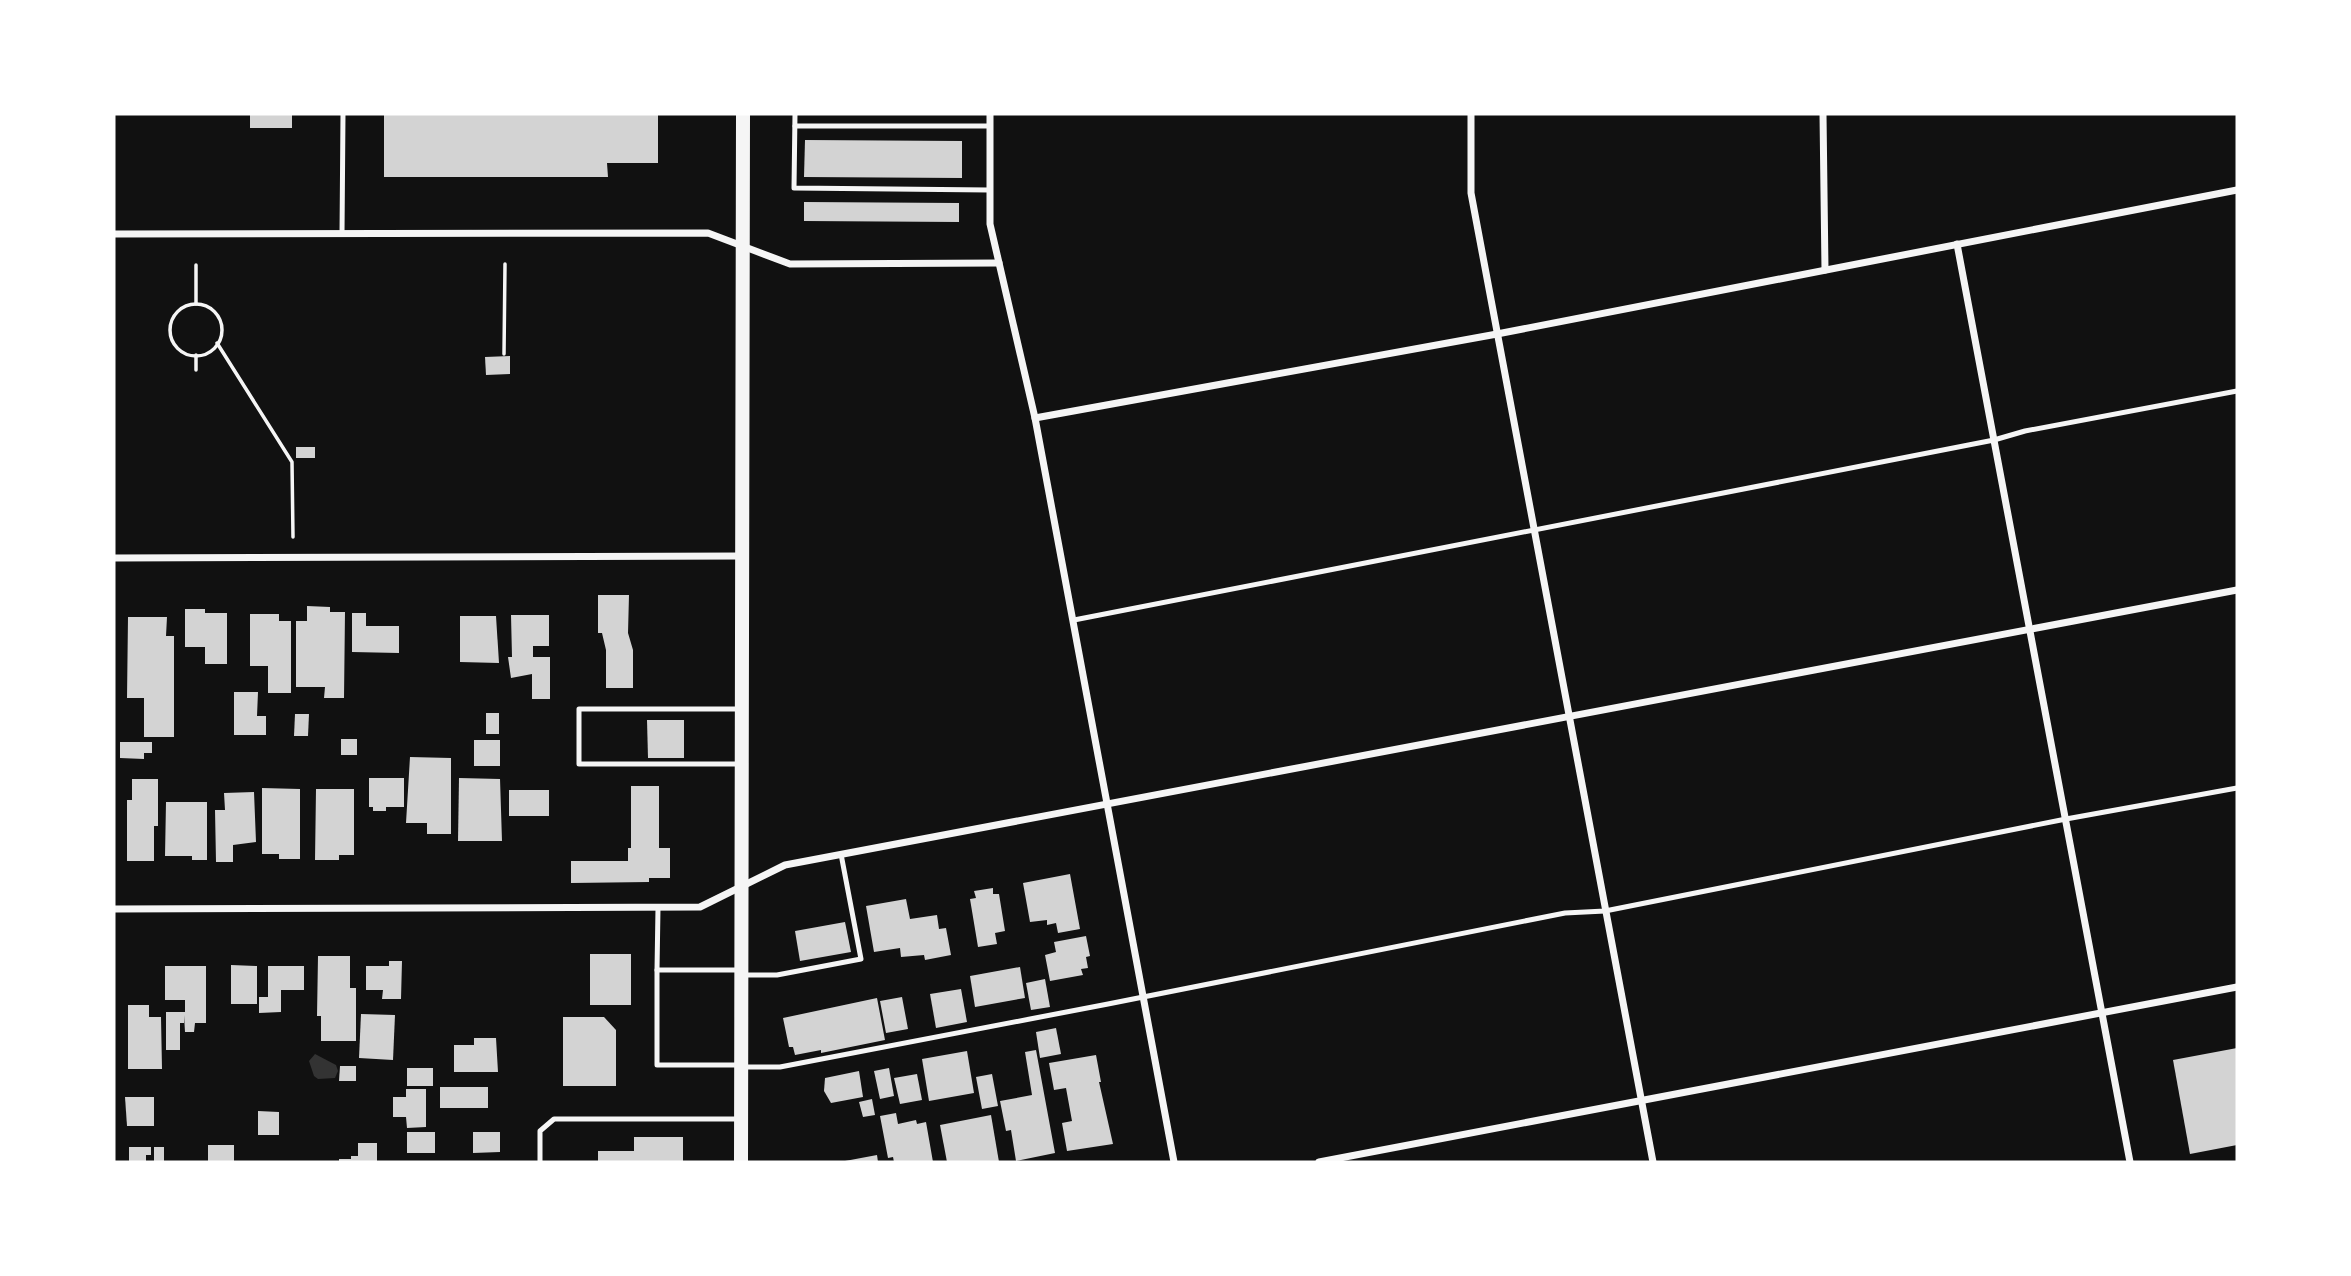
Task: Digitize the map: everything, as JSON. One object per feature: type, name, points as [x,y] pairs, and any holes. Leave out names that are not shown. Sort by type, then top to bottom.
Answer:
[{"type":"main road","points":[[741,1162],[743,114]]},
{"type":"street","points":[[990,114],[990,225],[1035,418],[1174,1162]]},
{"type":"street","points":[[1471,114],[1471,193],[1653,1162]]},
{"type":"street","points":[[1823,114],[1825,270]]},
{"type":"street","points":[[1035,418],[1497,334],[2237,190]]},
{"type":"street","points":[[114,234],[708,233],[790,264],[999,263]]},
{"type":"street","points":[[1957,244],[2130,1162]]},
{"type":"street","points":[[114,558],[743,556]]},
{"type":"street","points":[[114,909],[700,907],[785,864],[1109,805],[2030,627],[2237,590]]},
{"type":"street","points":[[1319,1162],[2237,987]]},
{"type":"lane","points":[[342,234],[343,114]]},
{"type":"lane","points":[[795,114],[794,188],[989,190]]},
{"type":"lane","points":[[795,126],[990,126]]},
{"type":"lane","points":[[1074,620],[2237,391]]},
{"type":"lane","points":[[743,709],[579,709],[579,764],[743,764]]},
{"type":"lane","points":[[658,908],[657,1065],[780,1067],[1565,913],[1605,911],[2066,819],[2237,788]]},
{"type":"lane","points":[[657,970],[777,975],[860,959],[841,854]]},
{"type":"lane","points":[[540,1162],[540,1131],[554,1119],[742,1119]]},
{"type":"path","points":[[504,354],[505,264]]},
{"type":"path","points":[[196,265],[196,304]]},
{"type":"path","points":[[196,304],[206,306],[219,317],[221,334],[217,343],[206,353],[196,355],[181,351],[170,330],[175,314],[181,308],[196,304]]},
{"type":"path","points":[[217,343],[292,462],[293,537]]},
{"type":"path","points":[[196,355],[196,370]]},
{"type":"shaded area","points":[[315,1054],[336,1065],[338,1071],[335,1078],[318,1079],[314,1076],[309,1061]]},
{"type":"building","points":[[250,114],[292,114],[292,128],[250,128]]},
{"type":"building","points":[[384,114],[658,114],[658,163],[607,163],[608,177],[384,177]]},
{"type":"building","points":[[805,140],[962,141],[962,178],[804,177]]},
{"type":"building","points":[[804,202],[959,203],[959,222],[804,221]]},
{"type":"building","points":[[510,356],[510,374],[486,375],[485,357]]},
{"type":"building","points":[[296,447],[315,447],[315,458],[296,458]]},
{"type":"building","points":[[598,595],[629,595],[628,633],[633,650],[633,688],[606,688],[606,650],[602,633],[598,633]]},
{"type":"building","points":[[307,606],[330,607],[330,612],[345,612],[344,698],[324,698],[325,687],[296,687],[296,621],[307,621]]},
{"type":"building","points":[[185,609],[227,613],[227,664],[205,664],[205,647],[185,647]]},
{"type":"building","points":[[352,613],[366,613],[366,626],[399,626],[399,653],[352,652]]},
{"type":"building","points":[[250,614],[279,614],[279,621],[291,621],[291,693],[268,693],[268,666],[250,666]]},
{"type":"building","points":[[511,615],[549,615],[549,646],[533,646],[533,657],[550,657],[550,699],[532,699],[532,674],[511,678],[508,657],[512,657]]},
{"type":"building","points":[[460,616],[496,616],[499,663],[460,662]]},
{"type":"building","points":[[128,617],[167,617],[166,636],[174,636],[174,737],[144,737],[144,698],[127,698]]},
{"type":"building","points":[[234,692],[258,692],[257,716],[266,716],[266,735],[234,735]]},
{"type":"building","points":[[486,713],[499,713],[499,734],[486,734]]},
{"type":"building","points":[[295,714],[309,714],[308,736],[294,736]]},
{"type":"building","points":[[647,720],[684,720],[684,758],[648,758]]},
{"type":"building","points":[[341,739],[357,739],[357,755],[341,755]]},
{"type":"building","points":[[474,740],[500,740],[500,766],[474,766]]},
{"type":"building","points":[[120,742],[152,742],[152,753],[144,753],[144,759],[120,758]]},
{"type":"building","points":[[410,757],[451,758],[451,834],[427,834],[427,823],[406,823]]},
{"type":"building","points":[[369,778],[404,778],[404,807],[386,807],[386,811],[373,811],[373,807],[369,807]]},
{"type":"building","points":[[459,778],[500,779],[502,841],[458,841]]},
{"type":"building","points":[[132,779],[158,779],[158,826],[154,826],[154,861],[127,861],[127,800],[132,800]]},
{"type":"building","points":[[631,786],[659,786],[659,848],[670,848],[670,878],[649,878],[649,882],[571,883],[571,861],[628,861],[628,848],[631,848]]},
{"type":"building","points":[[262,788],[300,789],[300,859],[279,859],[279,854],[262,854]]},
{"type":"building","points":[[316,789],[354,789],[354,855],[339,855],[339,860],[315,860]]},
{"type":"building","points":[[509,790],[549,790],[549,816],[509,816]]},
{"type":"building","points":[[254,792],[256,842],[233,845],[233,862],[216,862],[215,810],[225,810],[224,793]]},
{"type":"building","points":[[166,802],[207,802],[207,860],[192,860],[192,856],[165,856]]},
{"type":"building","points":[[1070,874],[1080,929],[1058,933],[1056,923],[1047,925],[1047,920],[1030,922],[1023,883]]},
{"type":"building","points":[[993,888],[993,894],[999,894],[1005,931],[995,933],[997,944],[978,947],[970,899],[976,898],[974,891]]},
{"type":"building","points":[[906,899],[910,919],[937,915],[939,929],[946,928],[951,955],[925,960],[924,955],[901,957],[900,948],[874,952],[866,906]]},
{"type":"building","points":[[845,922],[851,952],[800,961],[795,931]]},
{"type":"building","points":[[1086,936],[1090,956],[1086,957],[1088,968],[1081,969],[1083,975],[1050,981],[1045,955],[1056,952],[1054,942]]},
{"type":"building","points":[[590,954],[631,954],[631,1005],[590,1005]]},
{"type":"building","points":[[318,956],[350,956],[350,988],[356,988],[356,1041],[321,1041],[321,1016],[317,1016]]},
{"type":"building","points":[[389,961],[402,961],[401,999],[382,999],[383,990],[366,990],[366,966],[389,966]]},
{"type":"building","points":[[231,965],[257,966],[257,1004],[231,1004]]},
{"type":"building","points":[[165,966],[206,966],[206,1023],[195,1023],[194,1032],[185,1032],[184,1015],[184,1023],[180,1023],[180,1050],[166,1050],[166,1012],[185,1012],[185,1000],[165,1000]]},
{"type":"building","points":[[268,966],[304,966],[304,990],[281,990],[281,1012],[259,1013],[259,997],[268,997]]},
{"type":"building","points":[[1020,967],[1025,998],[975,1007],[970,976]]},
{"type":"building","points":[[1045,979],[1050,1007],[1031,1010],[1026,983]]},
{"type":"building","points":[[961,989],[967,1022],[936,1028],[930,994]]},
{"type":"building","points":[[902,997],[908,1029],[886,1033],[880,1001]]},
{"type":"building","points":[[877,998],[885,1040],[821,1053],[821,1050],[795,1055],[793,1047],[789,1047],[783,1018]]},
{"type":"building","points":[[128,1005],[149,1005],[149,1017],[161,1017],[162,1069],[128,1069]]},
{"type":"building","points":[[361,1014],[395,1015],[393,1060],[359,1058]]},
{"type":"building","points":[[563,1017],[604,1017],[616,1030],[616,1086],[563,1086]]},
{"type":"building","points":[[1056,1028],[1061,1054],[1040,1058],[1036,1032]]},
{"type":"building","points":[[474,1038],[496,1038],[498,1072],[454,1072],[454,1045],[474,1045]]},
{"type":"building","points":[[2237,1048],[2237,1145],[2190,1154],[2173,1060]]},
{"type":"building","points":[[1036,1050],[1055,1153],[1016,1161],[1011,1130],[1006,1131],[1000,1101],[1032,1095],[1025,1052]]},
{"type":"building","points":[[967,1051],[974,1093],[929,1101],[922,1059]]},
{"type":"building","points":[[1096,1055],[1099,1082],[1113,1144],[1067,1151],[1062,1123],[1072,1121],[1066,1088],[1054,1090],[1049,1063]]},
{"type":"building","points":[[340,1066],[356,1066],[356,1081],[339,1081]]},
{"type":"building","points":[[407,1068],[433,1068],[433,1086],[407,1086]]},
{"type":"building","points":[[889,1068],[894,1096],[880,1099],[874,1071]]},
{"type":"building","points":[[859,1071],[863,1097],[831,1103],[824,1091],[825,1078]]},
{"type":"building","points":[[917,1074],[922,1100],[900,1104],[894,1078]]},
{"type":"building","points":[[992,1074],[998,1106],[982,1109],[976,1077]]},
{"type":"building","points":[[440,1087],[488,1087],[488,1108],[440,1108]]},
{"type":"building","points":[[406,1089],[426,1089],[426,1127],[407,1128],[406,1117],[393,1117],[393,1097],[406,1097]]},
{"type":"building","points":[[125,1097],[154,1097],[154,1126],[127,1126]]},
{"type":"building","points":[[872,1099],[875,1115],[863,1117],[859,1102]]},
{"type":"building","points":[[258,1111],[279,1112],[279,1135],[258,1135]]},
{"type":"building","points":[[896,1113],[898,1124],[916,1120],[917,1124],[926,1122],[933,1162],[894,1162],[893,1157],[888,1158],[880,1116]]},
{"type":"building","points":[[991,1115],[999,1162],[947,1162],[940,1125]]},
{"type":"building","points":[[407,1132],[435,1132],[435,1153],[407,1153]]},
{"type":"building","points":[[473,1132],[500,1132],[500,1152],[473,1153]]},
{"type":"building","points":[[634,1137],[683,1137],[683,1162],[598,1162],[598,1151],[634,1151]]},
{"type":"building","points":[[358,1143],[377,1143],[377,1162],[339,1162],[339,1159],[358,1156]]},
{"type":"building","points":[[208,1145],[234,1145],[234,1162],[208,1162]]},
{"type":"building","points":[[129,1147],[151,1147],[151,1155],[146,1155],[146,1162],[129,1162]]},
{"type":"building","points":[[154,1147],[164,1147],[164,1162],[154,1162]]},
{"type":"building","points":[[877,1155],[878,1162],[845,1162],[845,1161]]}]
